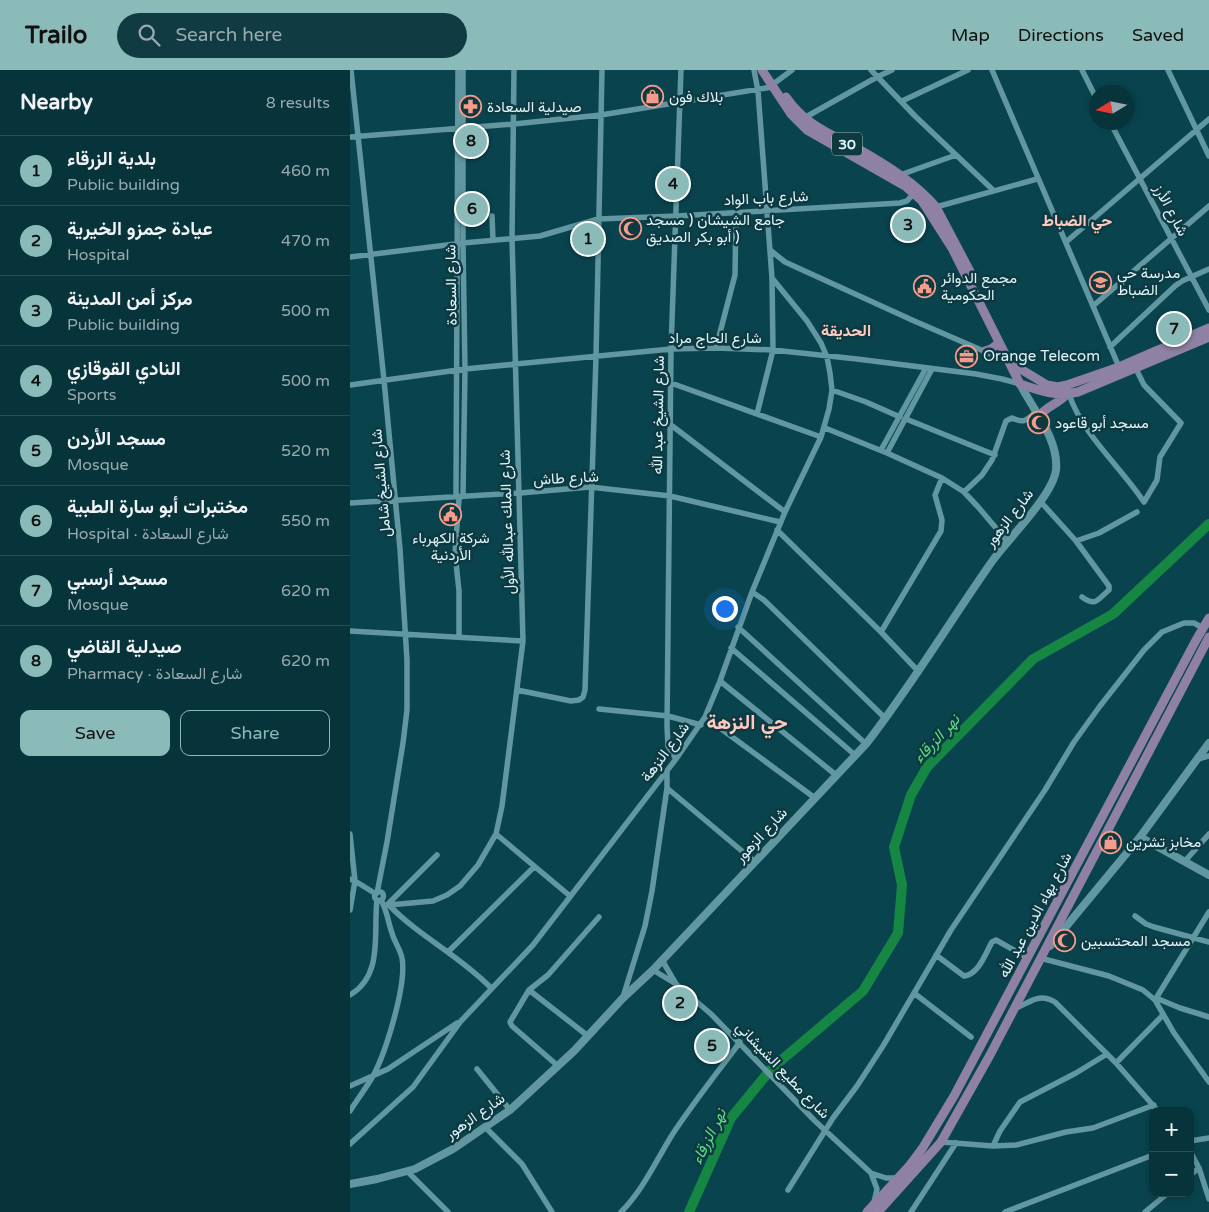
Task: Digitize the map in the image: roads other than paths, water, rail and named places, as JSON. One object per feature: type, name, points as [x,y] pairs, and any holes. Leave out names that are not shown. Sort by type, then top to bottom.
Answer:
[{"type":"main road","name":"30","points":[[762,70],[804,118],[821,131],[900,175],[920,190],[936,207],[958,246],[1018,368],[1023,385]]},
{"type":"main road","name":"30","points":[[768,70],[791,114],[807,130],[874,167],[914,193],[929,211],[949,242],[999,343],[1023,385]]},
{"type":"main road","name":"30","points":[[1009,362],[1041,382],[1058,386],[1078,382],[1119,367],[1209,328]]},
{"type":"main road","points":[[1023,385],[1043,392],[1068,394],[1078,392],[1209,337]]},
{"type":"main road","points":[[985,351],[999,343]]},
{"type":"main road","name":"شارع الزهور","points":[[350,1184],[408,1172],[453,1149],[510,1110],[558,1066],[623,998],[653,970],[866,744],[919,672],[1007,541],[1040,501],[1054,479],[1056,463],[1054,448],[1023,385]]},
{"type":"main road","points":[[1037,415],[1068,394]]},
{"type":"main road","name":"شارع بهاء الدين عبد الله","points":[[872,1211],[941,1142],[1014,1009],[1206,638],[1209,618]]},
{"type":"main road","name":"شارع بهاء الدين عبد الله","points":[[872,1211],[922,1149],[961,1084],[1028,958],[1206,638]]},
{"type":"main road","points":[[1041,957],[1140,837],[1209,743]]},
{"type":"main road","points":[[1140,837],[1209,875]]},
{"type":"main road","points":[[961,1084],[970,1090]]},
{"type":"street","name":"شارع الشيخ شامل","points":[[350,995],[364,982],[374,962],[379,897],[408,710],[406,634],[395,499],[351,70]]},
{"type":"street","name":"شارع السعادة","points":[[458,70],[460,128],[458,370],[460,497]]},
{"type":"street","name":"شارع السعادة","points":[[460,128],[463,70]]},
{"type":"street","name":"شارع الملك عبدالله الأول","points":[[389,904],[433,901],[447,895],[460,886],[478,865],[496,834],[502,806],[523,641],[512,238],[514,70]]},
{"type":"street","points":[[518,690],[574,701],[581,698],[585,692],[590,487],[596,357],[602,70]]},
{"type":"street","name":"شارع الشيخ عبد الله","points":[[676,759],[668,746],[670,425],[681,70]]},
{"type":"street","points":[[754,70],[758,90],[772,278],[772,350],[757,414]]},
{"type":"street","points":[[350,137],[601,115],[758,90],[774,84],[792,70]]},
{"type":"street","points":[[871,70],[992,190]]},
{"type":"street","points":[[804,118],[892,70]]},
{"type":"street","points":[[902,101],[968,70]]},
{"type":"street","points":[[992,70],[1119,367]]},
{"type":"street","points":[[1082,70],[1090,85]]},
{"type":"street","points":[[1168,70],[1209,156]]},
{"type":"street","points":[[1066,242],[1209,119]]},
{"type":"street","name":"شارع الأرز","points":[[1114,130],[1209,310]]},
{"type":"street","points":[[900,175],[956,155]]},
{"type":"street","points":[[936,207],[1037,179]]},
{"type":"street","name":"شارع باب الواد","points":[[350,257],[552,234],[598,219],[900,203],[907,201],[914,193]]},
{"type":"street","points":[[1092,306],[1209,206]]},
{"type":"street","points":[[716,348],[735,275],[736,212]]},
{"type":"street","points":[[492,216],[493,240]]},
{"type":"street","name":"شارع السعادة","points":[[459,637],[459,591],[455,553],[460,497],[464,369],[460,243]]},
{"type":"street","points":[[770,250],[785,262],[1009,362]]},
{"type":"street","points":[[771,268],[785,262]]},
{"type":"street","points":[[1110,347],[1168,292],[1191,276],[1209,269]]},
{"type":"street","name":"شارع النزهة","points":[[350,1144],[413,1087],[461,1021],[533,945],[667,771],[705,717],[720,682],[738,626],[780,522],[825,428],[832,390],[827,357],[821,343],[807,320],[772,278]]},
{"type":"street","name":"شارع الحاج مراد","points":[[350,385],[464,369],[671,349],[716,348],[772,350],[982,375],[1023,385]]},
{"type":"street","points":[[1068,394],[1072,405],[1094,437],[1144,502],[1156,480],[1160,457],[1181,423],[1144,385],[1137,368]]},
{"type":"street","points":[[884,452],[929,369]]},
{"type":"street","points":[[671,383],[821,438]]},
{"type":"street","points":[[832,390],[995,455]]},
{"type":"street","points":[[964,492],[982,475],[995,455],[1006,421],[1012,418],[1020,422],[1037,415]]},
{"type":"street","points":[[670,425],[785,512]]},
{"type":"street","points":[[825,428],[942,478],[964,492],[1007,541]]},
{"type":"street","points":[[881,632],[940,531],[942,520],[935,495],[942,478]]},
{"type":"street","name":"شارع طاش","points":[[350,503],[590,487],[670,496],[780,522]]},
{"type":"street","points":[[1040,501],[1076,541],[1110,588],[1093,603],[1082,597]]},
{"type":"street","points":[[1076,541],[1100,533],[1136,512]]},
{"type":"street","points":[[777,530],[919,672]]},
{"type":"street","points":[[752,592],[764,600],[886,719]]},
{"type":"street","points":[[788,1190],[825,1130],[862,1078],[936,955],[1045,790],[1074,742],[1144,650],[1162,632],[1184,623],[1194,623],[1206,638]]},
{"type":"street","points":[[738,626],[866,744]]},
{"type":"street","points":[[350,631],[523,641]]},
{"type":"street","points":[[731,648],[855,755]]},
{"type":"street","points":[[720,682],[836,775]]},
{"type":"street","points":[[599,709],[668,716],[701,724]]},
{"type":"street","points":[[705,717],[815,798]]},
{"type":"street","points":[[1198,759],[1209,756]]},
{"type":"street","points":[[623,998],[647,917],[667,788],[667,771]]},
{"type":"street","points":[[667,788],[755,862]]},
{"type":"street","points":[[350,834],[353,880],[350,910]]},
{"type":"street","points":[[496,834],[570,896]]},
{"type":"street","points":[[1185,861],[1209,834]]},
{"type":"street","points":[[389,904],[437,855]]},
{"type":"street","points":[[449,951],[534,867]]},
{"type":"street","points":[[353,880],[389,904],[401,917],[467,965],[491,988]]},
{"type":"street","points":[[350,1111],[373,1075],[391,1027],[400,987],[402,966],[399,950],[386,910],[379,897]]},
{"type":"street","points":[[1156,999],[1209,912]]},
{"type":"street","points":[[1135,916],[1154,927],[1209,942]]},
{"type":"street","points":[[558,1066],[510,1023],[529,990],[548,975],[600,917]]},
{"type":"street","points":[[936,955],[964,976],[970,975],[975,971],[992,942],[996,940],[1028,958]]},
{"type":"street","points":[[1041,957],[1116,978],[1138,987],[1156,999],[1209,1017]]},
{"type":"street","name":"شارع مطيع الشيشاني","points":[[662,960],[676,984]]},
{"type":"street","name":"شارع مطيع الشيشاني","points":[[653,970],[676,984],[742,1044],[825,1130],[871,1173]]},
{"type":"street","points":[[529,990],[588,1036]]},
{"type":"street","points":[[914,993],[970,1038]]},
{"type":"street","points":[[1014,1009],[1038,997],[1051,1000],[1062,1007],[1072,1020],[1116,1063],[1155,1107]]},
{"type":"street","points":[[1156,999],[1163,1015],[1209,1082]]},
{"type":"street","points":[[1116,1063],[1163,1015]]},
{"type":"street","points":[[350,1086],[388,1069],[461,1021]]},
{"type":"street","points":[[621,1212],[642,1185],[697,1099],[742,1044]]},
{"type":"street","points":[[993,1146],[1020,1102],[1076,1073],[1107,1054]]},
{"type":"street","points":[[476,1069],[510,1110]]},
{"type":"street","points":[[941,1142],[993,1146],[1016,1145],[1066,1132],[1093,1128],[1149,1110]]},
{"type":"street","points":[[486,1127],[522,1164],[552,1212]]},
{"type":"street","points":[[1194,1140],[1209,1138]]},
{"type":"street","points":[[911,1212],[956,1143]]},
{"type":"street","points":[[1191,1152],[1199,1168],[1209,1199]]},
{"type":"street","points":[[1005,1212],[1149,1157]]},
{"type":"street","points":[[1194,1172],[1199,1168]]},
{"type":"street","points":[[408,1172],[448,1212]]},
{"type":"street","points":[[871,1173],[886,1178],[897,1178]]},
{"type":"street","points":[[871,1173],[877,1189],[872,1211]]},
{"type":"street","points":[[1145,1212],[1163,1197]]},
{"type":"waterway","name":"نهر الزرقاء","points":[[689,1212],[731,1118],[771,1069],[863,991],[898,933],[902,885],[894,847],[911,795],[927,767],[1033,659],[1113,614],[1209,524]]},
{"type":"place","name":"بلاك فون","points":[[653,97]]},
{"type":"place","name":"صيدلية السعادة","points":[[471,107]]},
{"type":"place","name":"صيدلية القاضي","points":[[471,141]]},
{"type":"place","name":"النادي القوقازي","points":[[673,184]]},
{"type":"place","name":"مختبرات أبو سارة الطبية","points":[[472,209]]},
{"type":"place","name":"مركز أمن المدينة","points":[[908,225]]},
{"type":"place","name":"جامع الشيشان ( مسجد أبو بكر الصديق )","points":[[630,229]]},
{"type":"place","name":"بلدية الزرقاء","points":[[588,239]]},
{"type":"place","name":"مدرسة حي الضباط","points":[[1101,282]]},
{"type":"place","name":"مجمع الدوائر الحكومية","points":[[925,287]]},
{"type":"place","name":"مسجد أرسبي","points":[[1174,329]]},
{"type":"place","name":"Orange Telecom","points":[[967,356]]},
{"type":"place","name":"مسجد أبو قاعود","points":[[1039,423]]},
{"type":"place","name":"شركة الكهرباء الأردنية","points":[[451,515]]},
{"type":"place","name":"مخابز تشرين","points":[[1110,842]]},
{"type":"place","name":"مسجد المحتسبين","points":[[1065,941]]},
{"type":"place","name":"عيادة جمزو الخيرية","points":[[680,1003]]},
{"type":"place","name":"مسجد الأردن","points":[[712,1046]]},
{"type":"district","name":"حي الضباط","points":[[1077,220]]},
{"type":"district","name":"الحديقة","points":[[846,330]]},
{"type":"district","name":"حي النزهة","points":[[747,722]]}]
